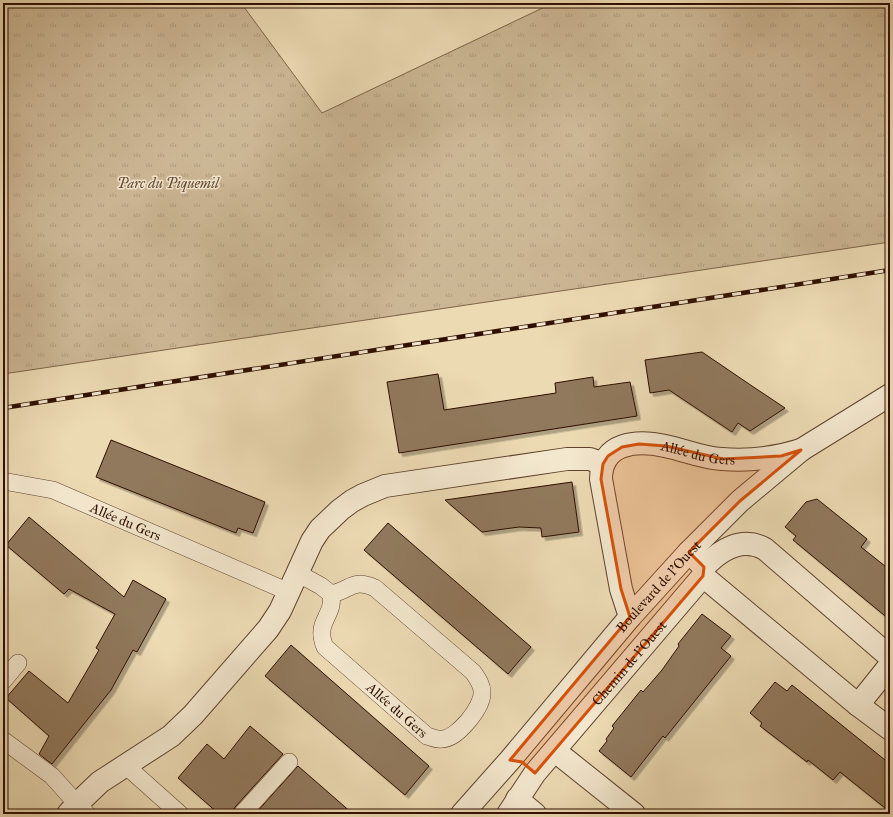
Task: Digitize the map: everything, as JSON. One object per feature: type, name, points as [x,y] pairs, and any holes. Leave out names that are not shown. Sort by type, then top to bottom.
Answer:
[{"type":"street","name":"Boulevard de l'Ouest","points":[[462,814],[510,760],[630,617],[689,552],[740,501],[801,450],[890,395]]},
{"type":"street","name":"Allée du Gers","points":[[603,464],[614,450],[629,444],[666,446],[706,457],[722,459],[781,456],[801,450]]},
{"type":"street","points":[[77,811],[100,782],[171,736],[193,715],[268,629],[280,611],[312,541],[320,529],[352,501],[385,486],[566,459],[590,460],[603,464],[601,479],[621,590],[630,617]]},
{"type":"street","name":"Boulevard de l'Ouest","points":[[890,657],[765,549],[758,545],[734,545],[715,556],[704,572],[858,705],[890,729]]},
{"type":"street","points":[[689,552],[704,572]]},
{"type":"street","name":"Chemin de l'Ouest","points":[[513,807],[535,774],[704,572]]},
{"type":"street","points":[[858,705],[890,665]]},
{"type":"street","points":[[555,751],[634,814]]},
{"type":"street","points":[[510,760],[522,762],[535,774]]},
{"type":"street","points":[[513,807],[535,814]]},
{"type":"lane","name":"Allée du Gers","points":[[3,481],[53,490],[293,582],[321,586],[331,594]]},
{"type":"lane","name":"Allée du Gers","points":[[354,584],[375,588],[473,672],[480,683],[482,692],[481,702],[476,711],[459,730],[450,737],[442,740],[427,736],[326,647],[321,633],[322,626],[331,608],[331,594],[343,591],[354,584]]},
{"type":"lane","points":[[3,681],[18,663]]},
{"type":"lane","points":[[3,740],[52,776],[77,811]]},
{"type":"lane","points":[[242,814],[289,762]]},
{"type":"lane","points":[[125,765],[180,814]]},
{"type":"highlighted area","points":[[639,444],[666,446],[723,459],[781,456],[801,450],[740,501],[689,552],[704,567],[703,576],[535,773],[522,762],[510,760],[630,617],[621,589],[601,479],[603,464],[608,456],[622,447]]},
{"type":"green space","name":"Parc du Piquemil","points":[[3,3],[241,3],[322,113],[553,3],[890,3],[890,242],[3,374]]},
{"type":"building","points":[[702,352],[785,408],[750,431],[738,423],[732,432],[669,390],[650,393],[645,360]]},
{"type":"building","points":[[438,374],[444,410],[556,393],[555,383],[593,377],[594,387],[630,382],[637,416],[399,453],[387,382]]},
{"type":"building","points":[[111,440],[265,502],[253,533],[238,528],[236,533],[96,477]]},
{"type":"building","points":[[572,482],[579,532],[542,537],[541,528],[519,527],[482,532],[445,500]]},
{"type":"building","points":[[817,499],[867,539],[861,547],[890,570],[890,620],[793,540],[796,536],[785,527],[806,502]]},
{"type":"building","points":[[29,517],[124,597],[133,580],[166,599],[137,652],[133,650],[111,690],[52,764],[39,754],[49,736],[6,698],[29,671],[68,703],[99,650],[96,648],[115,614],[69,589],[64,594],[6,545]]},
{"type":"building","points":[[388,523],[531,647],[508,674],[364,550]]},
{"type":"building","points":[[702,614],[731,636],[721,648],[731,656],[665,738],[663,736],[631,777],[599,751],[607,741],[606,739],[614,728],[612,726],[641,690],[643,692],[662,670],[679,646],[678,644]]},
{"type":"building","points":[[291,645],[429,766],[405,795],[265,676]]},
{"type":"building","points":[[775,682],[787,691],[792,685],[890,764],[890,812],[840,772],[833,780],[808,760],[807,762],[760,726],[762,723],[750,713]]},
{"type":"building","points":[[250,726],[283,754],[235,807],[232,814],[219,814],[178,778],[207,744],[224,759]]},
{"type":"building","points":[[298,766],[353,814],[255,814]]},
{"type":"railway","points":[[3,408],[890,270]]}]
